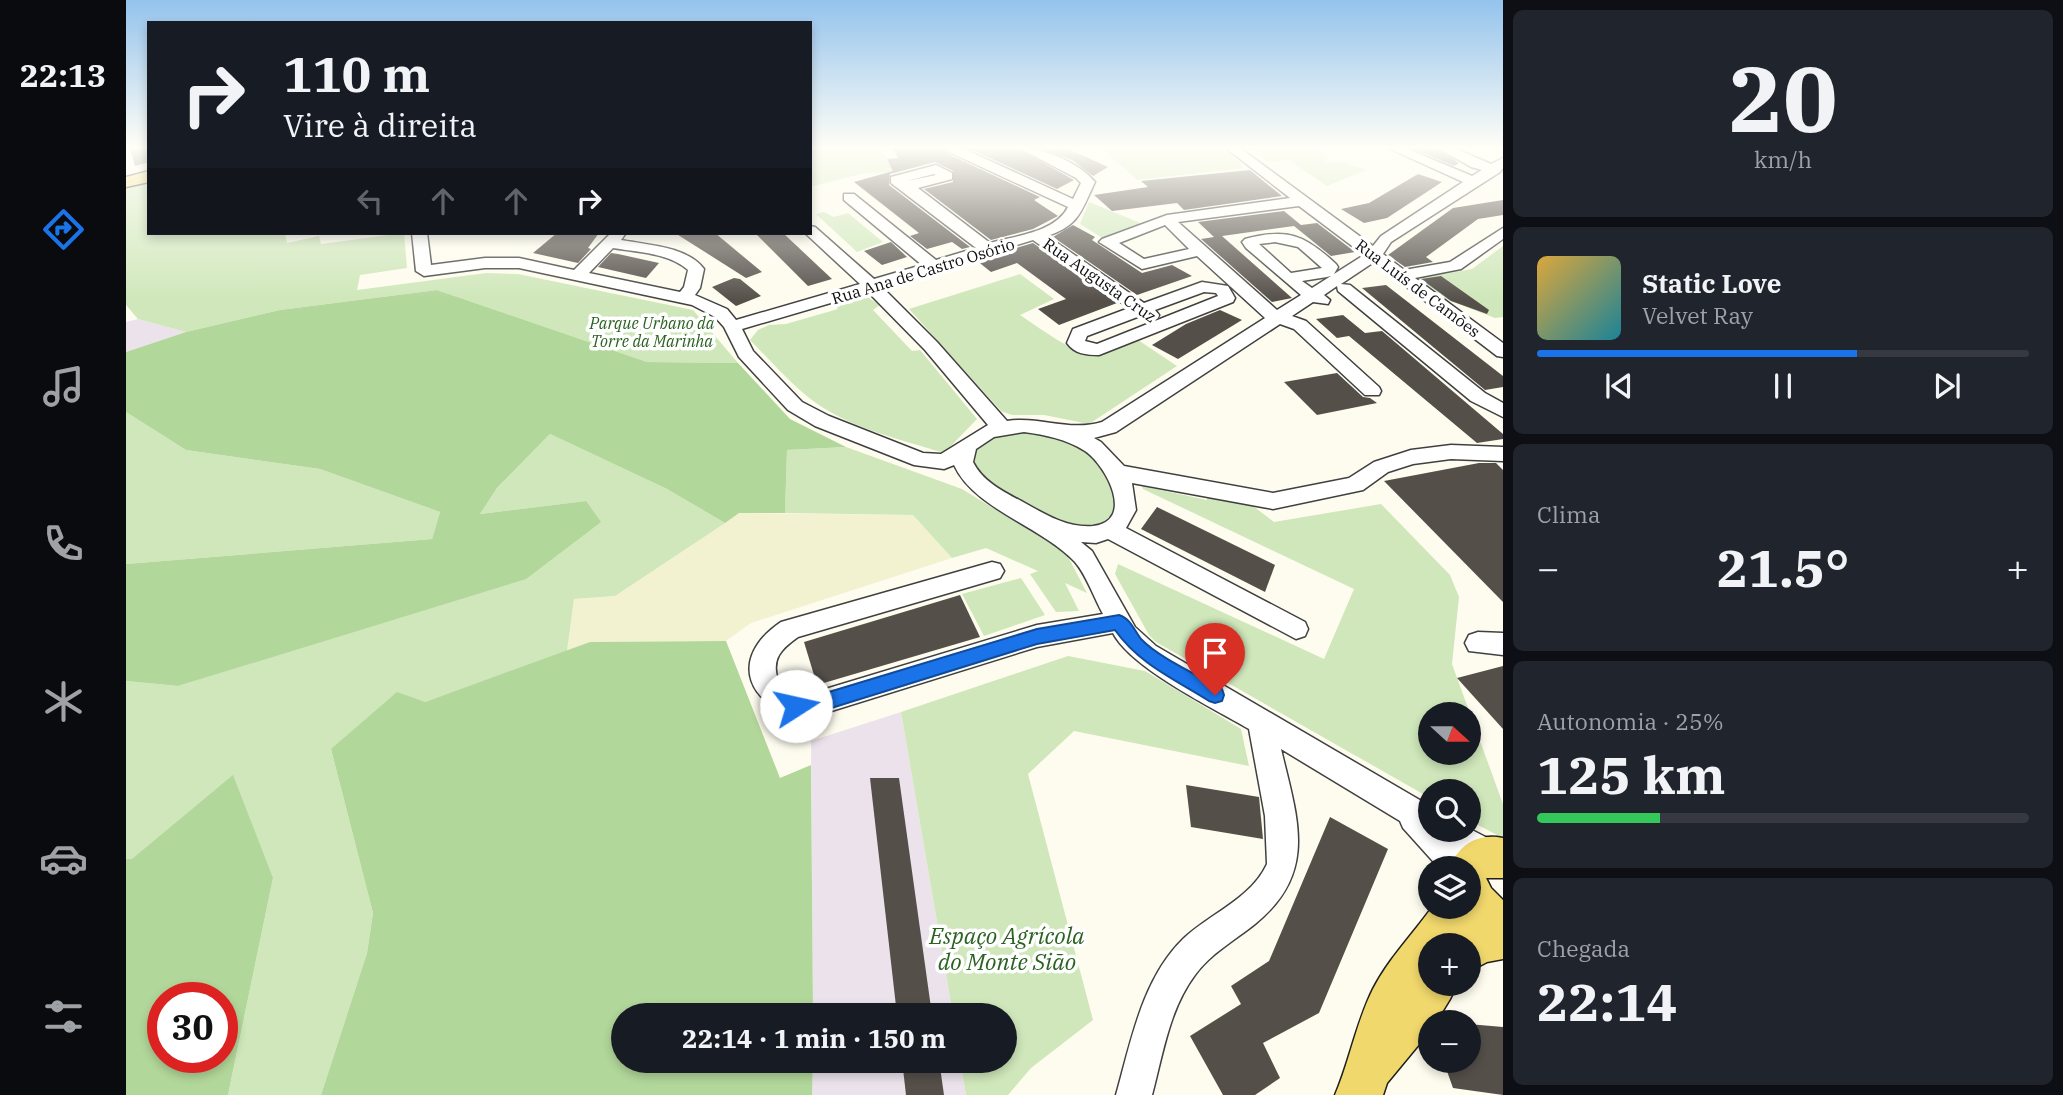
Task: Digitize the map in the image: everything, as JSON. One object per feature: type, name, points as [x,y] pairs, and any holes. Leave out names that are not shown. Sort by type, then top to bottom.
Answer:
[{"type":"main road","points":[[1481,893],[1488,917],[1503,929]]},
{"type":"main road","points":[[1481,942],[1503,938]]},
{"type":"main road","points":[[1364,1083],[1379,1029],[1394,993],[1418,962]]},
{"type":"main road","points":[[1364,1083],[1427,996]]},
{"type":"street","points":[[852,199],[934,267]]},
{"type":"street","points":[[923,199],[989,250]]},
{"type":"street","points":[[1062,199],[1077,206]]},
{"type":"street","name":"Rua Ana de Castro Osório","points":[[732,326],[1037,236],[1064,224],[1080,199]]},
{"type":"street","name":"Rua Luís de Camões","points":[[1299,199],[1503,352]]},
{"type":"street","points":[[1094,570],[1094,554],[1106,530],[1122,516],[1126,504],[1126,487],[1110,450],[1116,440],[1160,402],[1318,298],[1374,255],[1386,239],[1448,199]]},
{"type":"street","points":[[1200,251],[1142,264],[1107,242],[1167,219],[1302,201]]},
{"type":"street","points":[[1167,219],[1268,313],[1300,324],[1372,391]]},
{"type":"street","points":[[812,232],[872,286],[931,346],[1001,427]]},
{"type":"street","points":[[1402,275],[1455,266],[1503,232]]},
{"type":"street","points":[[420,235],[431,270]]},
{"type":"street","points":[[431,270],[432,235]]},
{"type":"street","name":"Rua Augusta Cruz","points":[[1037,236],[1164,325]]},
{"type":"street","points":[[579,274],[615,238],[692,263],[696,269],[694,284],[684,298]]},
{"type":"street","points":[[1318,298],[1344,288],[1370,271],[1374,255]]},
{"type":"street","points":[[431,270],[519,262],[684,298],[721,313],[732,326],[745,353],[795,405],[836,429],[921,460],[982,488],[1045,525],[1074,548],[1094,570],[1119,622],[1136,645],[1147,654],[1418,816]]},
{"type":"street","points":[[1287,278],[1318,298]]},
{"type":"street","points":[[1202,287],[1217,287],[1227,294],[1224,301],[1099,350],[1085,349],[1076,343],[1079,333],[1142,309],[1202,287]]},
{"type":"street","points":[[1344,288],[1478,397],[1503,411]]},
{"type":"street","points":[[1477,332],[1503,328]]},
{"type":"street","points":[[921,460],[944,462],[964,451],[977,436],[1001,427],[1034,425],[1066,432],[1090,433],[1103,430],[1160,402]]},
{"type":"street","points":[[1066,432],[1093,445],[1116,467],[1273,501],[1356,485],[1381,467],[1411,457],[1451,452],[1503,454]]},
{"type":"street","points":[[964,451],[966,471],[982,488]]},
{"type":"street","points":[[1045,525],[1075,534],[1106,530],[1296,629]]},
{"type":"street","points":[[992,571],[790,629],[777,635],[766,648],[762,676],[768,688],[787,704],[809,706],[1037,636],[1119,622]]},
{"type":"street","points":[[1134,1095],[1163,999],[1173,977],[1187,958],[1267,892],[1283,863],[1281,826],[1261,722]]},
{"type":"street","points":[[1397,804],[1456,856]]},
{"type":"street","points":[[1450,842],[1462,856]]},
{"type":"shaded area","points":[[138,319],[186,332],[126,352],[126,322]]},
{"type":"shaded area","points":[[901,712],[951,1003],[813,1003],[811,741]]},
{"type":"shaded area","points":[[813,1073],[962,1073],[966,1095],[812,1095]]},
{"type":"green space","name":"Parque Urbano da Torre da Marinha","points":[[126,199],[147,199],[147,235],[285,235],[287,243],[319,236],[321,244],[404,235],[407,268],[360,275],[357,290],[486,273],[518,274],[693,310],[738,363],[647,362],[437,290],[280,310],[186,332],[138,319],[126,305]]},
{"type":"green space","points":[[1089,202],[1143,224],[1104,239],[1080,224]]},
{"type":"green space","points":[[824,212],[834,217],[848,213],[883,242],[857,252],[816,214]]},
{"type":"green space","points":[[1503,246],[1503,317],[1495,318],[1448,300],[1421,280],[1472,269]]},
{"type":"green space","points":[[1020,274],[1054,299],[1020,315],[1056,339],[1086,354],[1094,355],[1138,340],[1177,366],[1089,424],[1044,415],[1012,415],[1001,411],[909,309]]},
{"type":"green space","points":[[437,290],[647,362],[738,363],[790,419],[846,447],[787,450],[785,513],[739,513],[725,523],[667,489],[550,434],[497,488],[480,514],[586,501],[601,522],[526,579],[178,686],[126,681],[126,564],[432,539],[440,512],[320,469],[186,450],[126,412],[126,352],[186,332],[280,310]]},
{"type":"green space","points":[[867,297],[880,305],[873,310],[912,351],[920,350],[977,419],[947,450],[941,452],[889,436],[838,416],[808,397],[750,340],[758,330],[769,325],[786,324],[838,309],[834,304]]},
{"type":"green space","points":[[126,412],[186,450],[320,469],[440,512],[432,539],[126,564]]},
{"type":"green space","points":[[1018,430],[1055,435],[1099,457],[1115,487],[1112,514],[1103,522],[1083,527],[1060,524],[989,484],[969,461],[990,439]]},
{"type":"green space","points":[[550,434],[667,489],[725,523],[615,596],[574,599],[567,651],[425,702],[331,749],[373,913],[367,953],[321,1095],[228,1095],[233,1073],[238,1073],[238,1047],[273,878],[126,859],[126,681],[178,686],[340,635],[586,501],[480,514],[497,488]]},
{"type":"green space","points":[[846,447],[962,489],[1066,553],[1087,593],[1065,583],[1079,611],[1056,612],[1030,574],[1038,571],[986,548],[952,558],[913,515],[785,513],[787,450]]},
{"type":"green space","points":[[1142,486],[1207,500],[1207,496],[1253,506],[1274,522],[1381,504],[1450,575],[1459,597],[1452,664],[1466,702],[1418,702],[1418,765],[1481,765],[1481,744],[1503,804],[1503,838],[1481,827],[1481,779],[1418,779],[1418,791],[1156,642],[1149,635],[1115,574],[1118,564],[1324,659],[1354,589],[1143,489]]},
{"type":"green space","points":[[739,513],[913,515],[952,558],[751,623],[726,641],[590,642],[567,651],[574,599],[615,596]]},
{"type":"green space","points":[[1021,578],[1045,615],[984,636],[962,594]]},
{"type":"green space","points":[[726,641],[780,778],[811,765],[813,1003],[611,1003],[611,1073],[813,1073],[812,1095],[321,1095],[367,953],[373,913],[331,749],[397,692],[425,702],[590,642]]},
{"type":"green space","name":"Espaço Agrícola do Monte Sião","points":[[1068,656],[1145,671],[1241,729],[1249,766],[1074,731],[1028,774],[1093,1020],[1031,1068],[1008,1095],[966,1095],[962,1073],[1017,1073],[1017,1003],[951,1003],[901,712]]},
{"type":"green space","points":[[233,775],[273,878],[238,1047],[238,982],[147,982],[147,1073],[233,1073],[228,1095],[126,1095],[126,859],[132,859]]},
{"type":"building","points":[[876,199],[907,199],[970,247],[962,249],[952,242],[927,249],[910,236],[919,233]]},
{"type":"building","points":[[937,199],[1036,199],[1058,216],[1033,229],[991,240]]},
{"type":"building","points":[[1099,199],[1260,199],[1184,210],[1177,203],[1112,211]]},
{"type":"building","points":[[1376,199],[1416,199],[1387,218],[1364,223],[1341,209]]},
{"type":"building","points":[[1503,200],[1503,215],[1478,219],[1426,257],[1433,262],[1405,267],[1388,255],[1453,208]]},
{"type":"building","points":[[1284,211],[1301,225],[1317,223],[1355,252],[1331,256],[1294,226],[1222,236],[1292,298],[1272,302],[1201,239],[1214,237],[1198,222]]},
{"type":"building","points":[[1073,225],[1095,237],[1092,240],[1142,273],[1172,265],[1192,276],[1137,295],[1053,237]]},
{"type":"building","points":[[555,235],[598,235],[588,248],[591,249],[578,263],[533,253]]},
{"type":"building","points":[[678,235],[717,235],[762,272],[746,278]]},
{"type":"building","points":[[757,235],[785,235],[832,279],[808,286]]},
{"type":"building","points":[[891,242],[907,257],[882,265],[864,251]]},
{"type":"building","points":[[1033,243],[1117,303],[1059,325],[1038,309],[1066,299],[1017,263],[991,272],[976,260]]},
{"type":"building","points":[[611,253],[659,263],[646,278],[598,267]]},
{"type":"building","points":[[1441,276],[1489,310],[1487,314],[1451,301],[1421,279]]},
{"type":"building","points":[[734,278],[740,279],[761,296],[736,306],[712,287]]},
{"type":"building","points":[[1386,285],[1503,376],[1503,387],[1485,390],[1362,288]]},
{"type":"building","points":[[1220,310],[1242,320],[1178,359],[1152,345],[1186,324]]},
{"type":"building","points":[[1343,315],[1365,333],[1382,331],[1503,434],[1503,439],[1477,443],[1349,336],[1337,338],[1316,319]]},
{"type":"building","points":[[1337,373],[1363,397],[1377,403],[1317,415],[1284,382]]},
{"type":"building","points":[[1479,463],[1496,463],[1503,470],[1503,602],[1384,481]]},
{"type":"building","points":[[1157,507],[1275,565],[1265,592],[1141,529]]},
{"type":"building","points":[[960,595],[980,637],[817,685],[804,642]]},
{"type":"building","points":[[1503,666],[1503,729],[1481,702],[1457,678]]},
{"type":"building","points":[[870,778],[899,778],[930,1003],[896,1003]]},
{"type":"building","points":[[1186,785],[1259,797],[1263,839],[1191,827]]},
{"type":"building","points":[[1330,817],[1388,849],[1319,1013],[1263,1043],[1280,1078],[1255,1095],[1223,1095],[1190,1036],[1241,1004],[1231,986],[1269,961]]},
{"type":"building","points":[[1481,1025],[1503,1027],[1503,1095],[1453,1088],[1448,1073],[1481,1073]]},
{"type":"building","points":[[903,1073],[941,1073],[944,1095],[906,1095]]},
{"type":"route","points":[[796,706],[809,706],[1037,636],[1119,622],[1126,634],[1147,654],[1215,695]]}]
